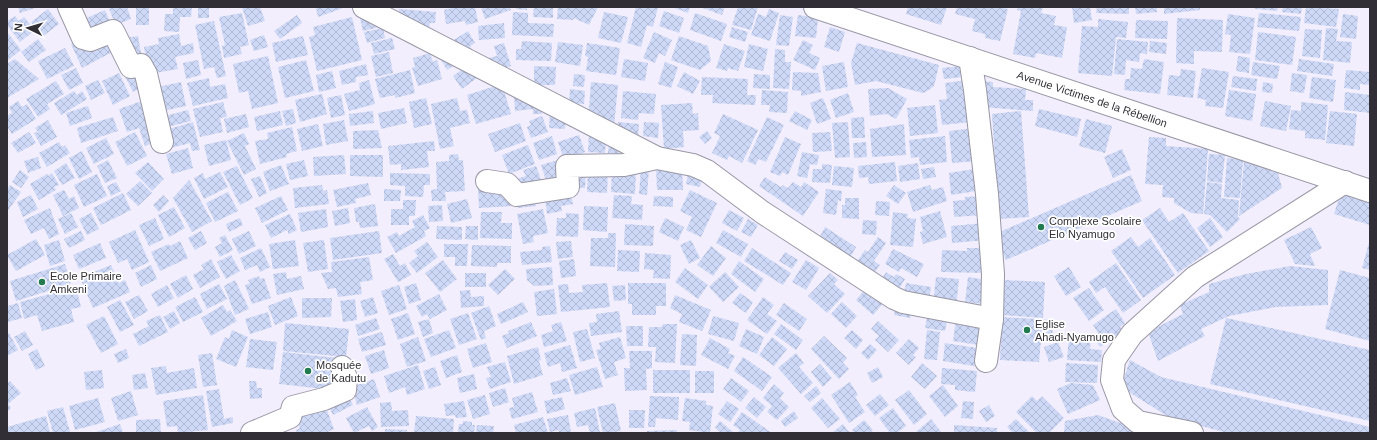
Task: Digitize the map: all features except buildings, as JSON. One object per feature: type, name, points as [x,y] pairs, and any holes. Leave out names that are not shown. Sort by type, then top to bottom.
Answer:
[{"type":"main road","points":[[69,7],[83,38],[90,40],[112,30],[131,67],[141,65],[146,74],[162,142]]},
{"type":"main road","points":[[364,7],[657,158],[692,165],[707,170],[762,212],[902,302],[992,319]]},
{"type":"main road","name":"Avenue Victimes de la Rébellion","points":[[815,7],[1370,191]]},
{"type":"main road","points":[[970,58],[992,239],[994,274],[992,319],[986,361]]},
{"type":"main road","points":[[487,181],[508,184],[517,195],[568,187],[567,166],[624,165],[657,158]]},
{"type":"main road","points":[[1192,433],[1138,422],[1123,409],[1112,380],[1114,360],[1132,334],[1195,277],[1345,182]]},
{"type":"main road","points":[[252,433],[290,417],[292,407],[324,399],[345,390],[346,378],[342,367]]},
{"type":"place","name":"Complexe Scolaire Elo Nyamugo","points":[[1041,227]]},
{"type":"place","name":"Ecole Primaire Amkeni","points":[[42,282]]},
{"type":"place","name":"Eglise Ahadi-Nyamugo","points":[[1027,330]]},
{"type":"place","name":"Mosquée de Kadutu","points":[[308,371]]}]
